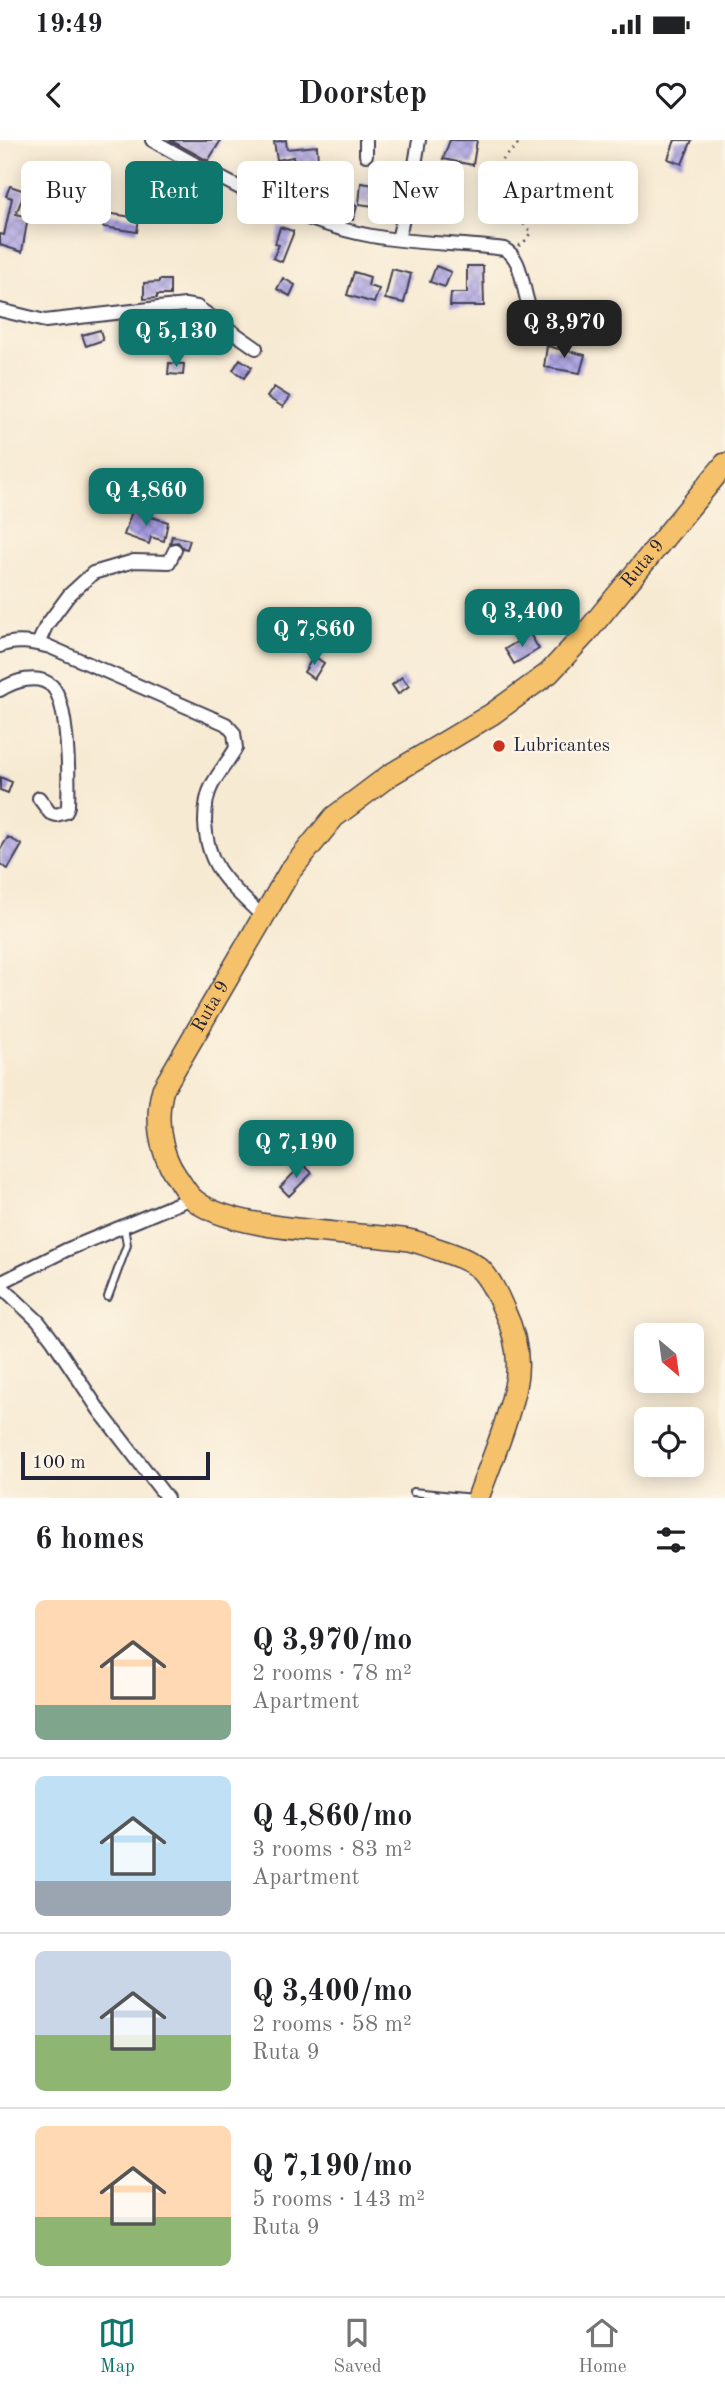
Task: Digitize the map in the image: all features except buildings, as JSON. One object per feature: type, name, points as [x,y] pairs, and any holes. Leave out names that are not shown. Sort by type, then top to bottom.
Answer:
[{"type":"main road","name":"Ruta 9","points":[[478,1498],[515,1386],[518,1357],[513,1329],[496,1291],[480,1269],[458,1256],[405,1239],[294,1229],[228,1218],[206,1208],[191,1198],[173,1171],[164,1151],[158,1106],[163,1089],[262,917],[290,872],[334,817],[390,775],[492,714],[550,673],[725,464]]},
{"type":"street","points":[[152,140],[213,174],[301,215],[370,236],[489,247],[510,252],[517,263],[527,299],[539,323],[555,331],[575,335]]},
{"type":"street","points":[[366,140],[366,155]]},
{"type":"street","points":[[398,239],[419,140]]},
{"type":"street","points":[[0,310],[45,321],[185,304],[197,307],[256,348]]},
{"type":"street","points":[[38,644],[46,626],[69,596],[93,573],[134,561],[169,562],[175,550]]},
{"type":"street","points":[[0,646],[6,643],[50,647],[226,724],[234,733],[236,748],[212,786],[205,808],[209,854],[218,871],[262,917]]},
{"type":"street","points":[[0,690],[14,682],[43,680],[51,685],[57,694],[67,746],[66,812],[56,815],[50,813],[39,798]]},
{"type":"street","points":[[167,1498],[99,1410],[38,1321],[0,1284],[66,1250],[191,1198]]},
{"type":"lane","points":[[108,1297],[127,1245],[124,1226]]},
{"type":"lane","points":[[413,1492],[478,1498]]},
{"type":"path","points":[[510,252],[526,240],[531,232],[493,179],[498,164],[521,140]]},
{"type":"place","name":"Lubricantes","points":[[499,746]]}]
